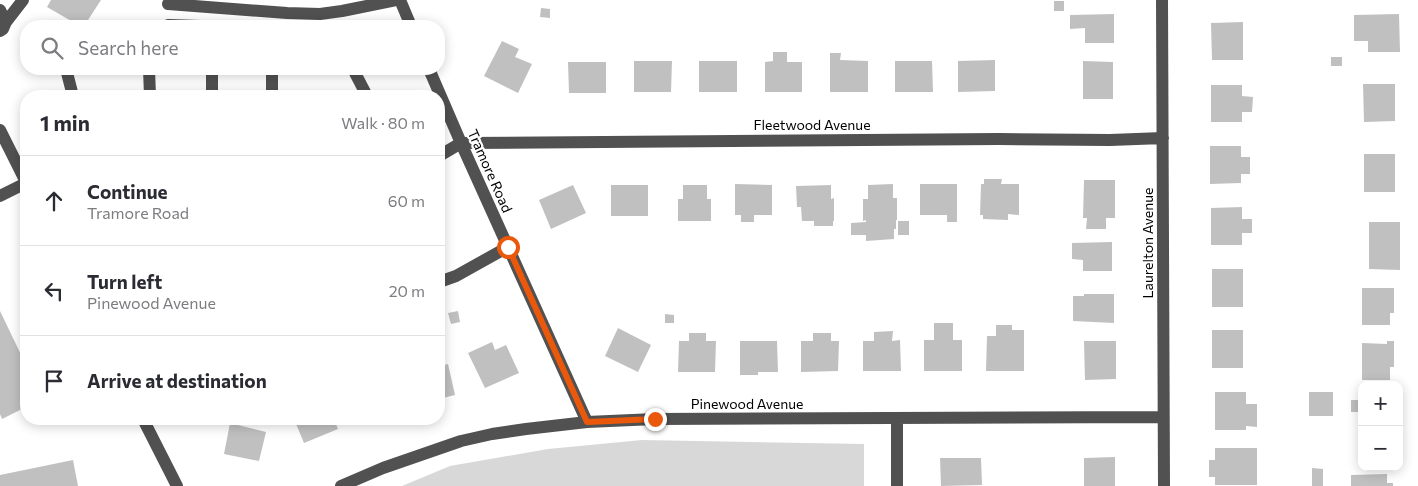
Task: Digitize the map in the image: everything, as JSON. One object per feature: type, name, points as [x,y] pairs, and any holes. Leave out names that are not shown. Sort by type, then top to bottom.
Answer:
[{"type":"street","points":[[2,21],[23,0]]},
{"type":"street","points":[[166,20],[168,2],[287,13],[320,14],[396,0]]},
{"type":"street","points":[[400,0],[408,20]]},
{"type":"street","name":"Laurelton Avenue","points":[[1162,0],[1164,486]]},
{"type":"street","points":[[68,75],[71,90]]},
{"type":"street","points":[[149,75],[150,90]]},
{"type":"street","points":[[212,75],[212,90]]},
{"type":"street","points":[[272,75],[272,90]]},
{"type":"street","points":[[356,75],[363,90]]},
{"type":"street","name":"Tramore Road","points":[[432,75],[438,90]]},
{"type":"street","name":"Tramore Road","points":[[445,106],[587,422]]},
{"type":"street","points":[[0,130],[20,171]]},
{"type":"street","name":"Fleetwood Avenue","points":[[461,143],[989,139],[1110,140],[1163,138]]},
{"type":"street","points":[[445,152],[461,143]]},
{"type":"street","points":[[0,196],[20,186]]},
{"type":"street","points":[[445,280],[456,276],[508,247]]},
{"type":"street","name":"Pinewood Avenue","points":[[341,486],[383,468],[461,441],[492,434],[587,422],[655,419],[1163,417]]},
{"type":"street","points":[[897,418],[897,486]]},
{"type":"street","points":[[146,425],[177,486]]},
{"type":"shaded area","points":[[642,440],[864,444],[864,486],[402,486],[450,466],[548,449]]},
{"type":"building","points":[[51,0],[101,0],[88,20],[70,20],[47,7]]},
{"type":"building","points":[[1054,1],[1064,1],[1064,11],[1054,11]]},
{"type":"building","points":[[541,8],[550,9],[550,18],[540,17]]},
{"type":"building","points":[[1114,14],[1114,43],[1085,43],[1085,28],[1070,29],[1070,15]]},
{"type":"building","points":[[1399,14],[1400,52],[1368,52],[1368,41],[1354,41],[1354,15]]},
{"type":"building","points":[[1243,22],[1243,60],[1212,60],[1211,23]]},
{"type":"building","points":[[502,41],[519,49],[515,57],[532,64],[518,93],[484,76]]},
{"type":"building","points":[[773,52],[787,52],[787,62],[802,62],[802,92],[765,92],[765,62],[773,61]]},
{"type":"building","points":[[830,53],[841,53],[840,60],[868,61],[868,92],[830,92]]},
{"type":"building","points":[[1331,57],[1342,57],[1342,66],[1331,66]]},
{"type":"building","points":[[995,60],[995,91],[958,92],[958,61]]},
{"type":"building","points":[[634,61],[672,61],[671,92],[634,92]]},
{"type":"building","points":[[699,61],[737,61],[737,92],[699,92]]},
{"type":"building","points":[[895,61],[932,61],[933,92],[895,92]]},
{"type":"building","points":[[1083,61],[1113,62],[1113,99],[1083,99]]},
{"type":"building","points":[[568,62],[606,62],[606,93],[569,93]]},
{"type":"building","points":[[1363,84],[1395,84],[1395,121],[1364,122]]},
{"type":"building","points":[[1211,85],[1242,85],[1242,96],[1253,97],[1252,112],[1242,112],[1242,122],[1211,122]]},
{"type":"building","points":[[1210,146],[1241,146],[1241,157],[1250,157],[1250,174],[1241,174],[1241,183],[1210,184]]},
{"type":"building","points":[[1364,154],[1395,154],[1395,192],[1364,192]]},
{"type":"building","points":[[984,179],[1002,179],[1001,184],[1019,184],[1019,215],[1008,214],[1008,220],[983,219],[983,215],[980,215],[981,184],[984,184]]},
{"type":"building","points":[[1084,180],[1115,180],[1115,218],[1106,218],[1106,229],[1086,229],[1087,218],[1083,218]]},
{"type":"building","points":[[735,184],[772,185],[772,215],[754,215],[754,222],[741,222],[741,215],[735,215]]},
{"type":"building","points":[[893,184],[893,198],[897,198],[897,220],[896,229],[894,229],[894,239],[866,241],[866,235],[851,235],[851,223],[866,222],[866,220],[863,221],[863,199],[868,199],[868,185]]},
{"type":"building","points":[[920,184],[957,184],[957,222],[947,222],[947,215],[920,215]]},
{"type":"building","points":[[573,185],[586,213],[551,229],[539,200]]},
{"type":"building","points":[[611,185],[648,185],[648,216],[611,216]]},
{"type":"building","points":[[683,185],[707,185],[707,199],[711,199],[711,221],[678,221],[678,199],[683,199]]},
{"type":"building","points":[[831,185],[831,199],[834,198],[833,226],[814,226],[814,221],[802,221],[801,207],[797,207],[796,186]]},
{"type":"building","points":[[1242,207],[1242,219],[1252,219],[1252,233],[1242,233],[1242,245],[1211,245],[1211,208]]},
{"type":"building","points":[[898,221],[909,221],[909,235],[898,235]]},
{"type":"building","points":[[1369,222],[1400,222],[1400,270],[1369,269]]},
{"type":"building","points":[[1112,242],[1112,271],[1083,271],[1083,260],[1072,259],[1072,243]]},
{"type":"building","points":[[1212,269],[1243,269],[1243,307],[1212,307]]},
{"type":"building","points":[[1362,288],[1394,288],[1394,313],[1390,313],[1390,325],[1362,325]]},
{"type":"building","points":[[1084,294],[1114,294],[1114,323],[1073,321],[1073,296],[1084,296]]},
{"type":"building","points":[[0,311],[20,353],[20,410],[2,419],[0,414]]},
{"type":"building","points":[[458,311],[460,322],[451,324],[448,313]]},
{"type":"building","points":[[665,314],[674,315],[674,323],[665,323]]},
{"type":"building","points":[[934,323],[953,323],[953,340],[962,340],[962,371],[924,371],[924,340],[934,340]]},
{"type":"building","points":[[996,325],[1012,325],[1012,330],[1024,330],[1024,371],[986,371],[987,336],[996,336]]},
{"type":"building","points":[[618,328],[651,345],[638,372],[605,356]]},
{"type":"building","points":[[1212,330],[1243,330],[1243,368],[1212,368]]},
{"type":"building","points":[[893,331],[892,341],[900,340],[901,371],[863,371],[863,341],[874,341],[874,332]]},
{"type":"building","points":[[689,333],[706,333],[706,341],[716,341],[715,372],[678,372],[679,341],[689,341]]},
{"type":"building","points":[[813,333],[831,333],[831,341],[839,341],[838,371],[801,372],[801,341],[813,341]]},
{"type":"building","points":[[740,341],[777,341],[778,372],[758,372],[758,375],[740,375]]},
{"type":"building","points":[[1084,341],[1116,341],[1116,379],[1085,380]]},
{"type":"building","points":[[1387,341],[1394,341],[1394,367],[1390,367],[1390,380],[1362,380],[1362,343],[1387,344]]},
{"type":"building","points":[[492,342],[495,350],[506,345],[519,373],[485,388],[468,353]]},
{"type":"building","points":[[448,364],[455,395],[445,398],[445,365]]},
{"type":"building","points":[[1215,392],[1246,392],[1246,404],[1257,404],[1257,427],[1246,426],[1246,430],[1215,430]]},
{"type":"building","points":[[1309,392],[1333,392],[1333,416],[1309,416]]},
{"type":"building","points":[[1351,400],[1358,400],[1358,412],[1351,412]]},
{"type":"building","points":[[230,425],[238,425],[266,432],[259,461],[224,454]]},
{"type":"building","points":[[296,425],[336,425],[338,429],[304,443]]},
{"type":"building","points":[[1215,448],[1257,448],[1257,485],[1215,485],[1215,477],[1209,477],[1209,460],[1215,460]]},
{"type":"building","points":[[1115,457],[1115,486],[1084,486],[1084,458]]},
{"type":"building","points":[[940,458],[981,458],[982,485],[941,486]]},
{"type":"building","points":[[73,460],[78,486],[0,486],[0,475]]},
{"type":"building","points":[[1312,468],[1323,469],[1323,486],[1312,486]]},
{"type":"building","points":[[1387,474],[1387,483],[1393,483],[1393,486],[1351,486],[1351,475]]},
{"type":"route","points":[[508,247],[587,422],[655,419]]}]
